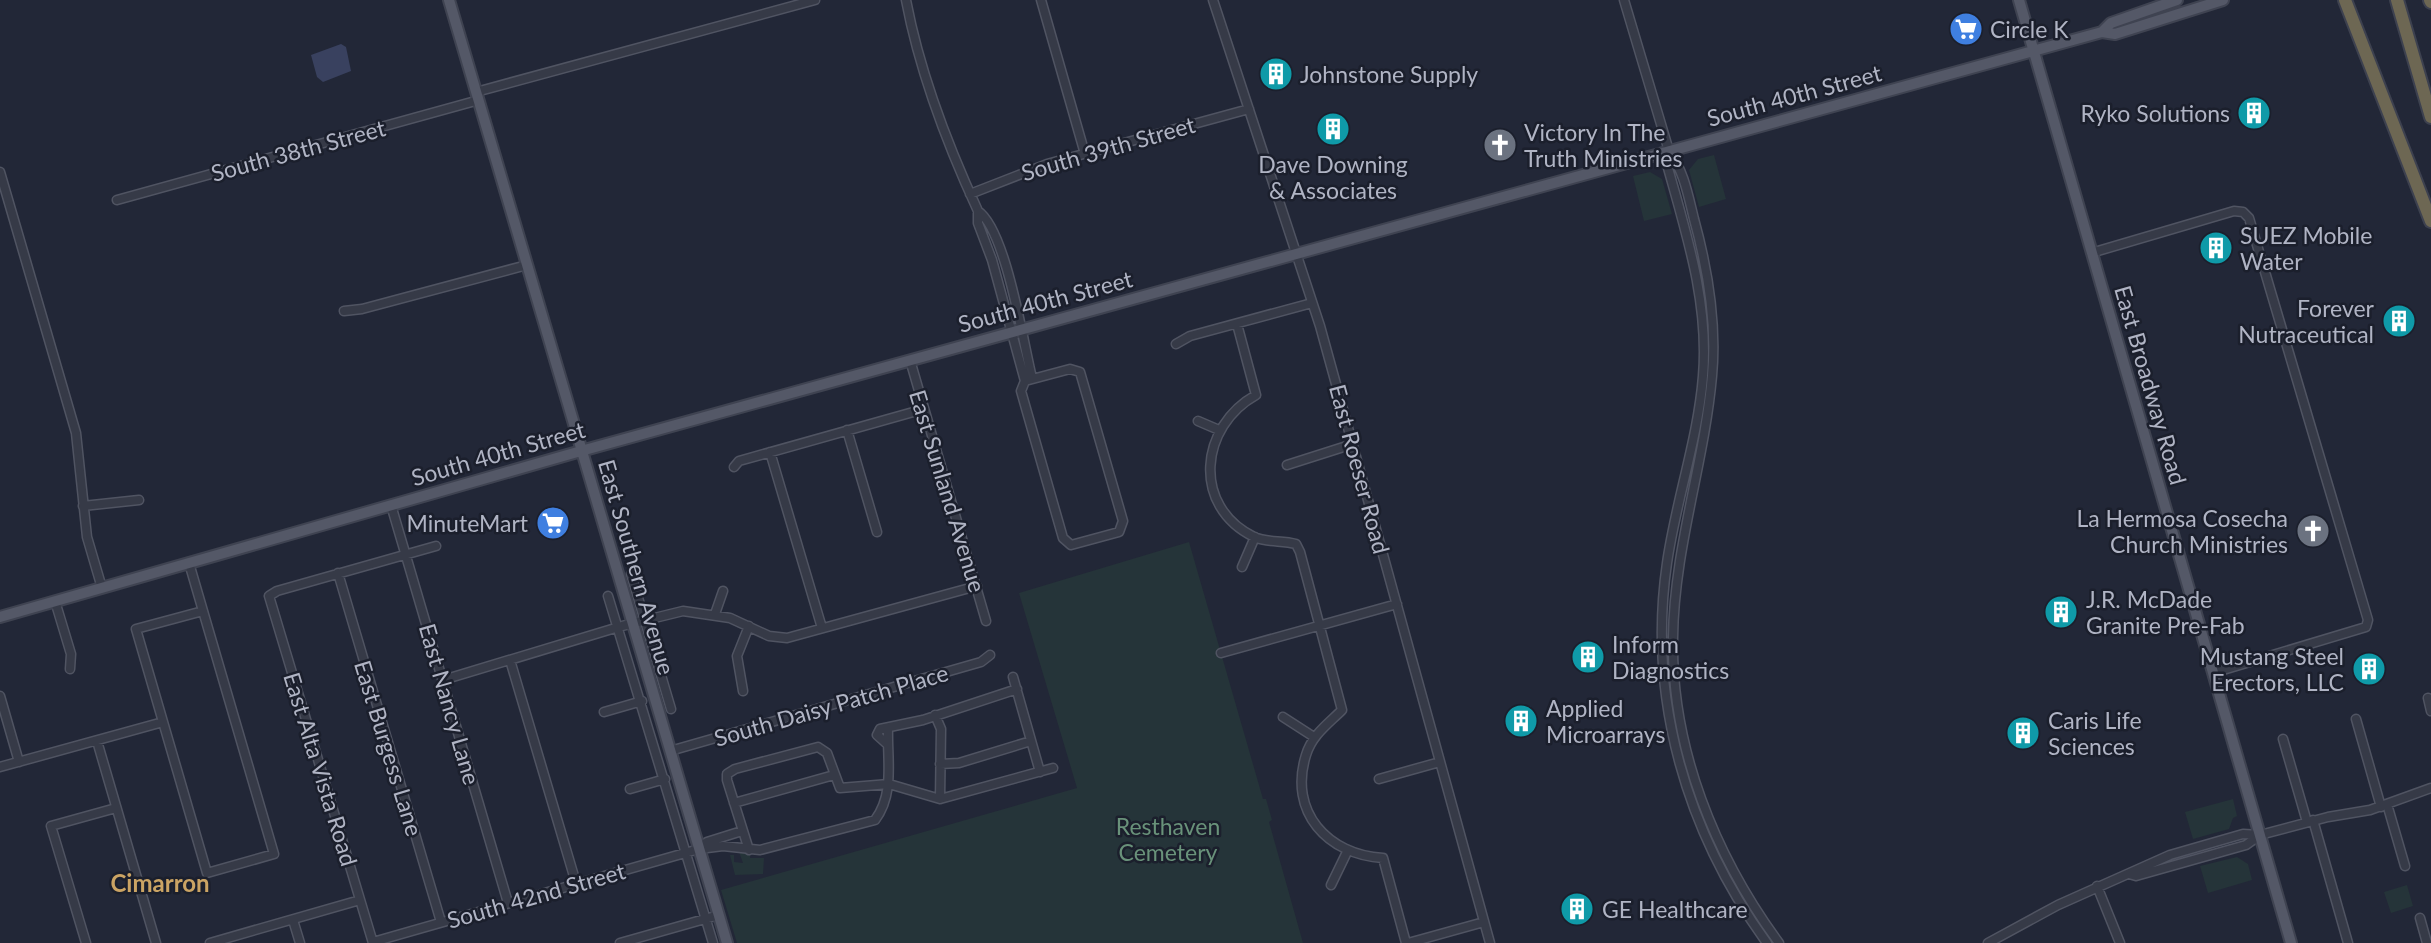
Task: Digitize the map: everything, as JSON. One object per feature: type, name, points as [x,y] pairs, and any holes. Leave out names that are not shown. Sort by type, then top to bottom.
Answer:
[{"type":"highway","points":[[2345,0],[2431,221]]},
{"type":"highway","points":[[2397,0],[2431,117]]},
{"type":"main road","name":"East Southern Avenue","points":[[449,0],[727,943]]},
{"type":"main road","name":"East Broadway Road","points":[[2019,0],[2291,943]]},
{"type":"main road","name":"South 40th Street","points":[[2102,32],[2111,23],[2177,0]]},
{"type":"main road","name":"South 40th Street","points":[[0,617],[581,451],[2102,32],[2115,34],[2222,0]]},
{"type":"street","name":"South 38th Street","points":[[117,201],[814,0]]},
{"type":"street","points":[[906,0],[946,142],[978,211],[987,217],[995,235],[1027,382],[1066,543],[1077,545],[1111,535],[1122,527],[1110,473],[1077,369],[1027,382]]},
{"type":"street","points":[[1041,0],[1085,154]]},
{"type":"street","name":"East Roeser Road","points":[[1213,0],[1312,303],[1490,943]]},
{"type":"street","points":[[1624,0],[1669,151],[1680,167],[1698,232],[1708,284],[1713,335],[1706,421],[1677,565],[1673,640],[1678,702],[1688,753],[1715,834],[1740,884],[1779,943]]},
{"type":"street","name":"South 39th Street","points":[[970,194],[1016,173],[1249,109]]},
{"type":"street","points":[[1669,151],[1668,168],[1696,274],[1704,341],[1697,420],[1669,553],[1663,601],[1666,694],[1674,746],[1693,808],[1730,889],[1767,943]]},
{"type":"street","points":[[0,172],[76,432],[87,537],[102,588]]},
{"type":"street","points":[[2091,253],[2234,211],[2243,212],[2253,225],[2368,620],[2366,627],[2213,673]]},
{"type":"street","points":[[344,311],[362,309],[527,265]]},
{"type":"street","points":[[1176,344],[1190,336],[1312,303]]},
{"type":"street","points":[[1237,324],[1256,395],[1239,405],[1219,430],[1211,450],[1210,478],[1219,505],[1236,525],[1255,537],[1296,544],[1342,710],[1314,737],[1306,755],[1301,780],[1306,806],[1318,828],[1332,842],[1347,852],[1383,858],[1407,943],[1484,922]]},
{"type":"street","name":"East Sunland Avenue","points":[[909,360],[986,621]]},
{"type":"street","points":[[734,467],[739,461],[924,409]]},
{"type":"street","points":[[1198,421],[1219,430]]},
{"type":"street","points":[[847,430],[877,532]]},
{"type":"street","points":[[1287,465],[1353,444]]},
{"type":"street","points":[[770,452],[822,628]]},
{"type":"street","points":[[83,506],[139,500]]},
{"type":"street","name":"East Nancy Lane","points":[[391,505],[508,903]]},
{"type":"street","points":[[1242,567],[1255,537]]},
{"type":"street","points":[[338,573],[436,546]]},
{"type":"street","points":[[189,563],[274,854],[207,873],[136,629],[203,611]]},
{"type":"street","name":"East Alta Vista Road","points":[[338,573],[269,596],[373,942]]},
{"type":"street","name":"East Burgess Lane","points":[[338,573],[441,922]]},
{"type":"street","name":"East Southern Avenue","points":[[631,574],[671,709]]},
{"type":"street","points":[[443,680],[620,626],[683,611],[715,614],[781,638],[977,586]]},
{"type":"street","points":[[715,614],[723,591]]},
{"type":"street","name":"East Southern Avenue","points":[[608,596],[620,626],[713,943]]},
{"type":"street","points":[[55,601],[71,654],[70,669]]},
{"type":"street","points":[[1221,653],[1397,604]]},
{"type":"street","points":[[743,691],[737,656],[749,626]]},
{"type":"street","name":"South Daisy Patch Place","points":[[670,751],[981,662],[990,655]]},
{"type":"street","points":[[510,660],[576,883]]},
{"type":"street","points":[[1013,677],[1041,772]]},
{"type":"street","points":[[887,744],[877,734],[878,731],[1017,689]]},
{"type":"street","points":[[0,696],[19,762]]},
{"type":"street","points":[[2428,698],[2431,710]]},
{"type":"street","points":[[604,712],[642,701]]},
{"type":"street","points":[[935,715],[941,729],[940,799]]},
{"type":"street","points":[[1283,717],[1314,737]]},
{"type":"street","points":[[2356,719],[2405,866]]},
{"type":"street","points":[[0,767],[163,722]]},
{"type":"street","points":[[888,728],[889,784]]},
{"type":"street","points":[[2283,739],[2348,943]]},
{"type":"street","points":[[96,741],[156,943]]},
{"type":"street","points":[[940,764],[959,763],[1031,741]]},
{"type":"street","points":[[749,850],[727,774],[735,769],[816,748],[825,750],[840,788],[889,784],[940,799],[1053,768]]},
{"type":"street","points":[[1379,779],[1440,762]]},
{"type":"street","points":[[734,803],[834,775]]},
{"type":"street","points":[[630,789],[665,779]]},
{"type":"street","name":"South 42nd Street","points":[[373,942],[686,852],[723,846],[749,850],[770,848],[874,820],[885,806],[889,784]]},
{"type":"street","points":[[1988,943],[2098,886],[2129,874],[2136,876],[2244,845],[2260,835],[2310,821],[2384,806],[2416,791],[2431,789]]},
{"type":"street","points":[[86,943],[51,826],[117,808]]},
{"type":"street","name":"South 42nd Street","points":[[699,849],[707,842],[743,835]]},
{"type":"street","name":"South 42nd Street","points":[[723,846],[743,835]]},
{"type":"street","points":[[1331,885],[1347,852]]},
{"type":"street","points":[[2098,886],[2120,943]]},
{"type":"street","points":[[210,943],[360,900]]},
{"type":"street","points":[[621,943],[719,915]]},
{"type":"street","points":[[2420,918],[2427,943]]},
{"type":"street","points":[[293,920],[300,943]]},
{"type":"green space","points":[[1714,155],[1726,199],[1699,207],[1689,170],[1698,159]]},
{"type":"green space","points":[[1650,172],[1662,179],[1672,214],[1644,221],[1633,176]]},
{"type":"green space","name":"Resthaven Cemetery","points":[[1189,542],[1263,799],[1266,799],[1272,820],[1269,822],[1303,943],[737,943],[721,890],[1077,788],[1019,593]]},
{"type":"green space","points":[[2233,799],[2237,816],[2233,818],[2229,829],[2193,839],[2185,812]]},
{"type":"green space","points":[[739,852],[750,854],[750,858],[764,858],[763,874],[735,875],[730,855],[734,855],[734,862],[743,863]]},
{"type":"green space","points":[[2237,857],[2248,864],[2252,880],[2208,893],[2200,866]]},
{"type":"green space","points":[[2407,885],[2413,906],[2391,913],[2384,892]]},
{"type":"water","points":[[341,44],[346,47],[351,71],[323,82],[317,77],[311,55]]},
{"type":"place","name":"Circle K","points":[[1966,29]]},
{"type":"place","name":"Johnstone Supply","points":[[1276,74]]},
{"type":"place","name":"Ryko Solutions","points":[[2254,113]]},
{"type":"place","name":"Dave Downing & Associates","points":[[1333,129]]},
{"type":"place","name":"Victory In The Truth Ministries","points":[[1500,145]]},
{"type":"place","name":"SUEZ Mobile Water","points":[[2216,248]]},
{"type":"place","name":"Forever Nutraceutical","points":[[2399,321]]},
{"type":"place","name":"MinuteMart","points":[[553,523]]},
{"type":"place","name":"La Hermosa Cosecha Church Ministries","points":[[2313,531]]},
{"type":"place","name":"J.R. McDade Granite Pre-Fab","points":[[2061,612]]},
{"type":"place","name":"Inform Diagnostics","points":[[1588,657]]},
{"type":"place","name":"Mustang Steel Erectors, LLC","points":[[2369,669]]},
{"type":"place","name":"Applied Microarrays","points":[[1521,721]]},
{"type":"place","name":"Caris Life Sciences","points":[[2023,733]]},
{"type":"place","name":"GE Healthcare","points":[[1577,909]]},
{"type":"district","name":"Cimarron","points":[[160,882]]}]
